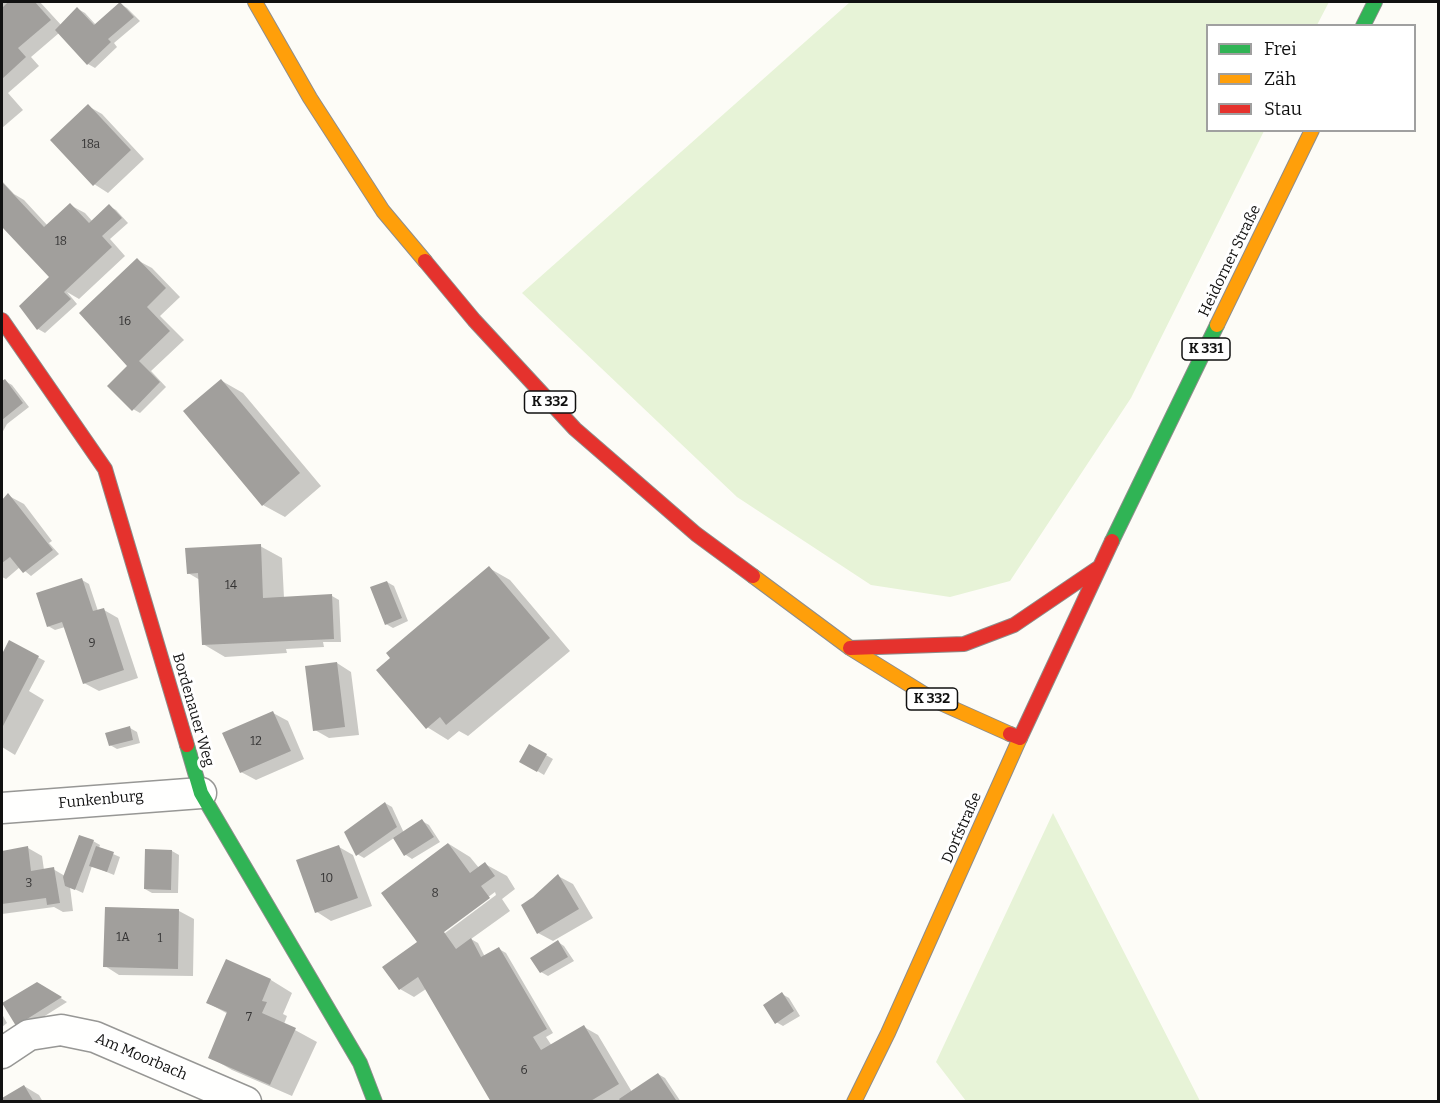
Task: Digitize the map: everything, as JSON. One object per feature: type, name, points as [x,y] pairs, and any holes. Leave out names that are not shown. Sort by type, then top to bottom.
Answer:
[{"type":"main road","name":"K 332","points":[[255,2],[310,98],[383,211],[474,321],[575,429],[696,534],[850,648],[934,700],[1020,738]]},
{"type":"main road","points":[[1364,24],[1375,2]]},
{"type":"main road","name":"Heidorner Straße","points":[[1099,567],[1311,132]]},
{"type":"main road","name":"Bordenauer Weg","points":[[2,320],[105,469],[201,794],[360,1063],[375,1101]]},
{"type":"main road","points":[[850,648],[964,644],[1014,625],[1099,567]]},
{"type":"main road","name":"Dorfstraße","points":[[854,1101],[888,1033],[1099,567]]},
{"type":"street","name":"Funkenburg","points":[[2,808],[201,794]]},
{"type":"street","name":"Am Moorbach","points":[[2,1053],[29,1035],[61,1030],[95,1037],[246,1101]]},
{"type":"green space","points":[[850,2],[1329,2],[1318,24],[1206,24],[1206,132],[1264,132],[1131,398],[1010,581],[950,597],[871,585],[737,497],[522,293]]},
{"type":"green space","points":[[1053,813],[1200,1101],[966,1101],[936,1062]]},
{"type":"building","points":[[8,2],[35,2],[51,20],[18,48],[26,57],[2,79],[2,8]]},
{"type":"building","points":[[120,2],[134,17],[108,39],[111,42],[87,65],[55,30],[77,7],[94,25]]},
{"type":"building","points":[[88,104],[131,150],[93,186],[50,140]]},
{"type":"building","points":[[2,182],[44,227],[70,203],[89,223],[109,204],[122,218],[102,236],[112,247],[64,292],[71,299],[37,330],[19,306],[49,277],[2,227]]},
{"type":"building","points":[[137,258],[166,288],[147,307],[170,331],[139,361],[160,382],[132,411],[107,386],[127,366],[79,313]]},
{"type":"building","points":[[5,379],[23,403],[2,420],[2,381]]},
{"type":"building","points":[[221,379],[300,473],[262,506],[183,411]]},
{"type":"building","points":[[8,493],[53,550],[23,573],[10,557],[2,563],[2,500]]},
{"type":"building","points":[[261,544],[263,598],[332,594],[334,639],[202,645],[198,573],[187,574],[185,548]]},
{"type":"building","points":[[489,566],[550,638],[446,725],[440,717],[426,729],[376,670],[390,658],[386,653]]},
{"type":"building","points":[[82,578],[93,611],[104,608],[124,670],[83,684],[62,622],[47,627],[36,593]]},
{"type":"building","points":[[387,581],[402,618],[385,625],[370,587]]},
{"type":"building","points":[[9,640],[39,656],[2,728],[2,654]]},
{"type":"building","points":[[337,662],[345,727],[313,731],[305,666]]},
{"type":"building","points":[[273,711],[291,751],[240,773],[222,733]]},
{"type":"building","points":[[130,726],[133,740],[109,746],[105,733]]},
{"type":"building","points":[[529,744],[547,754],[537,772],[519,762]]},
{"type":"building","points":[[385,802],[397,827],[356,856],[344,832]]},
{"type":"building","points":[[422,819],[434,837],[404,856],[393,838]]},
{"type":"building","points":[[79,835],[94,840],[75,890],[65,886],[63,877]]},
{"type":"building","points":[[448,843],[470,873],[485,862],[495,876],[481,886],[490,898],[444,932],[456,949],[471,938],[481,957],[499,947],[547,1029],[533,1037],[541,1050],[584,1025],[619,1084],[589,1102],[491,1102],[418,977],[399,990],[382,967],[417,942],[381,893]]},
{"type":"building","points":[[339,845],[358,898],[315,913],[296,860]]},
{"type":"building","points":[[28,846],[31,871],[54,867],[60,903],[47,905],[46,898],[2,904],[2,851]]},
{"type":"building","points":[[96,846],[114,852],[107,872],[89,866]]},
{"type":"building","points":[[145,849],[172,850],[171,890],[144,889]]},
{"type":"building","points":[[558,874],[579,909],[537,934],[521,905]]},
{"type":"building","points":[[105,907],[179,909],[178,969],[103,967]]},
{"type":"building","points":[[558,940],[568,957],[540,973],[530,958]]},
{"type":"building","points":[[226,959],[271,979],[262,1001],[267,1002],[262,1013],[296,1028],[270,1085],[208,1058],[227,1012],[206,1003]]},
{"type":"building","points":[[37,982],[62,997],[16,1026],[2,1003]]},
{"type":"building","points":[[782,992],[794,1011],[775,1024],[763,1005]]},
{"type":"building","points":[[658,1073],[676,1100],[673,1102],[621,1102],[619,1099]]},
{"type":"building","points":[[24,1085],[34,1102],[2,1102],[2,1098]]},
{"type":"traffic: fast","points":[[1364,24],[1375,2]]},
{"type":"traffic: fast","points":[[1112,541],[1217,325]]},
{"type":"traffic: fast","points":[[187,745],[201,793],[360,1063],[375,1102]]},
{"type":"traffic: slow","points":[[255,2],[310,98],[383,211],[425,261]]},
{"type":"traffic: slow","points":[[1217,325],[1311,132]]},
{"type":"traffic: slow","points":[[753,576],[850,648],[934,700],[1010,734]]},
{"type":"traffic: slow","points":[[854,1102],[888,1033],[1020,738]]},
{"type":"traffic: jam","points":[[425,261],[474,320],[575,429],[696,534],[753,576]]},
{"type":"traffic: jam","points":[[2,320],[105,469],[187,745]]},
{"type":"traffic: jam","points":[[1010,734],[1020,738],[1112,541]]},
{"type":"traffic: jam","points":[[850,648],[964,644],[1014,625],[1098,568]]}]
